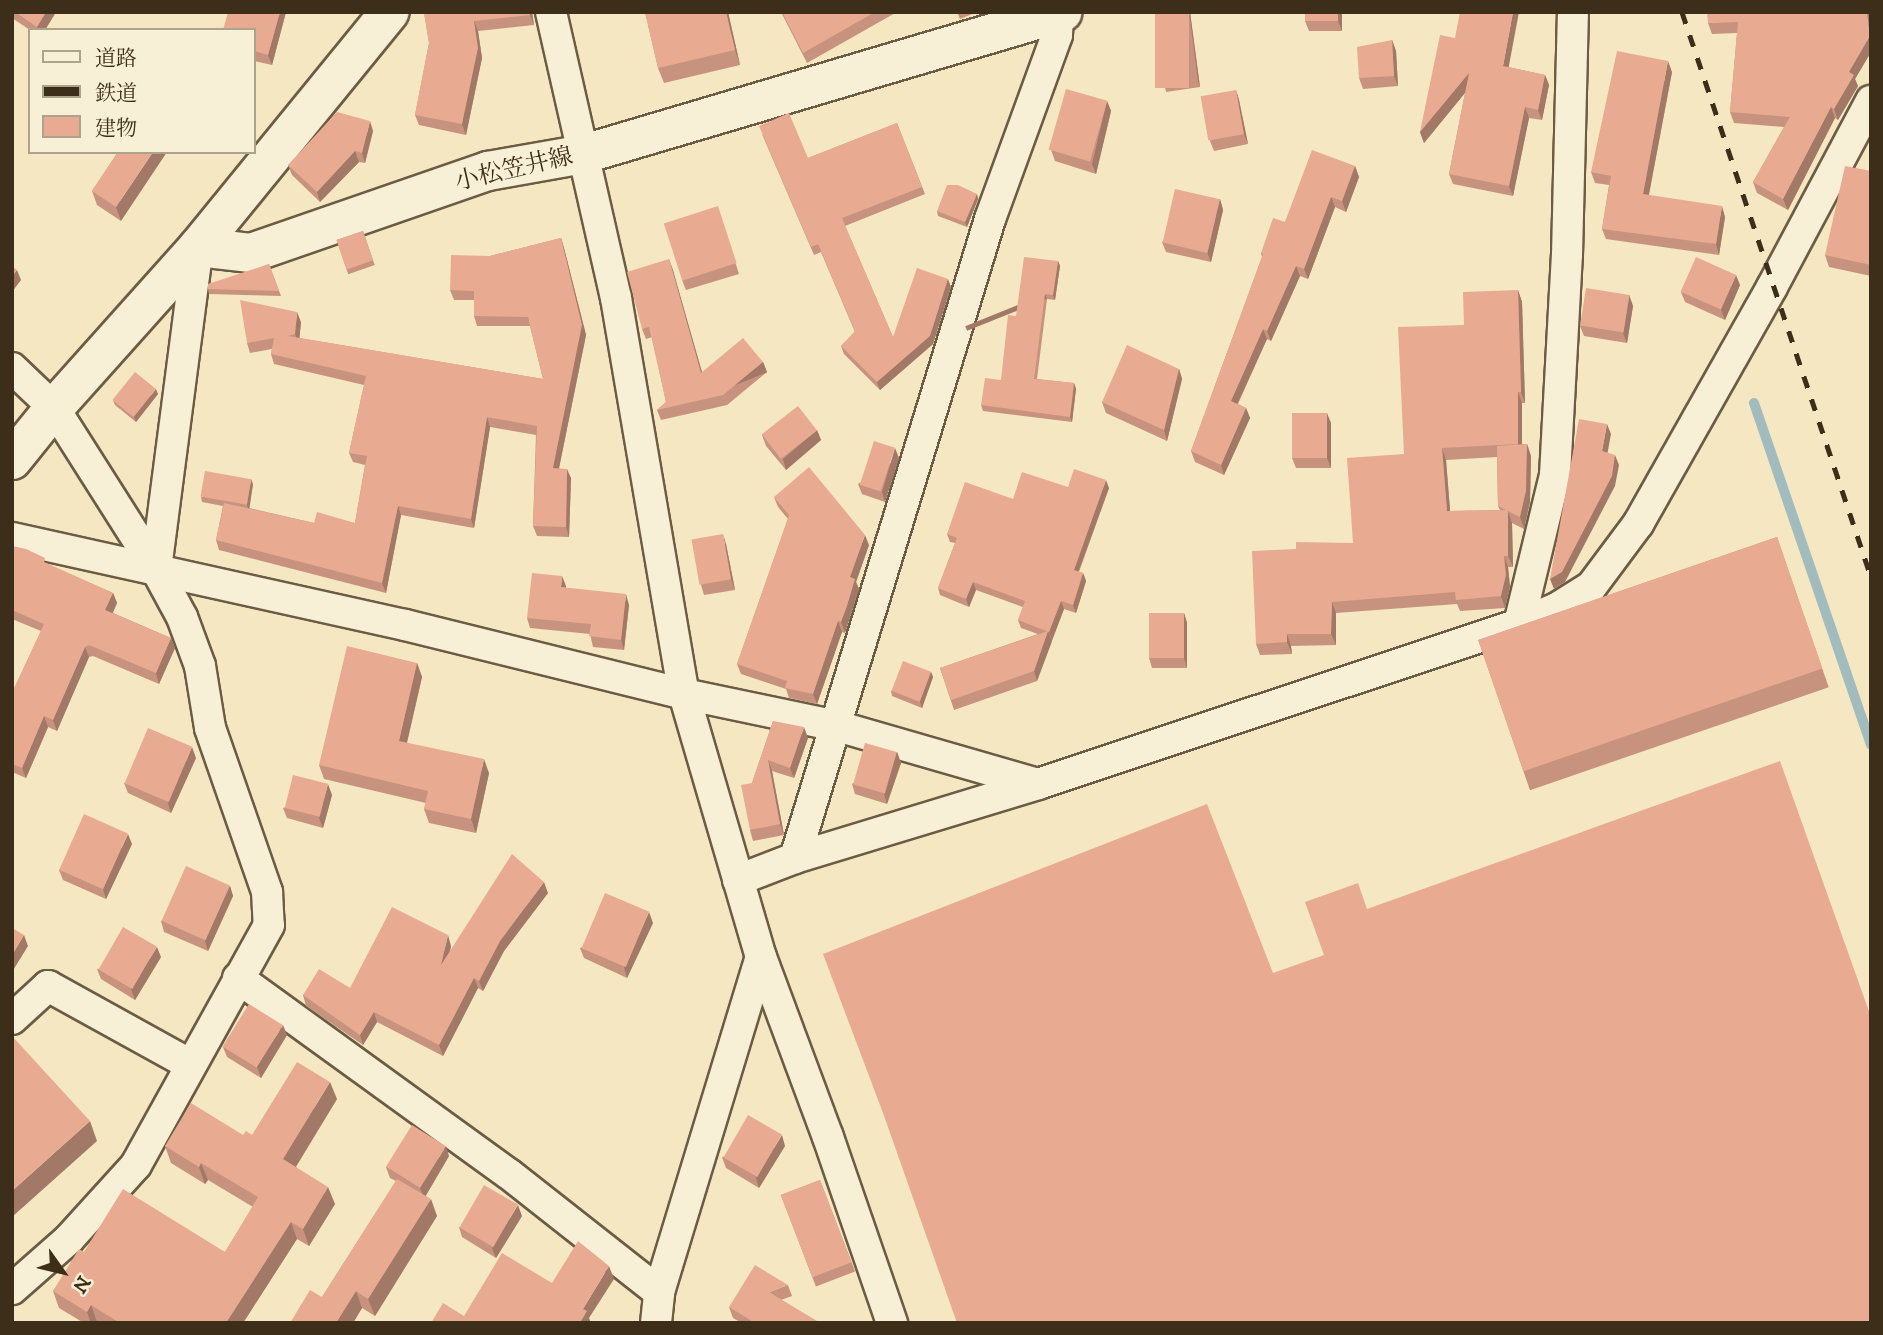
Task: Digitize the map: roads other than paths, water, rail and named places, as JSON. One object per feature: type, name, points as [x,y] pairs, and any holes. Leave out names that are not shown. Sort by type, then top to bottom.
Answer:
[{"type":"main road","points":[[12,460],[54,408],[198,247],[390,12]]},
{"type":"main road","name":"小松笠井線","points":[[198,247],[251,253],[488,171],[584,154],[1060,13]]},
{"type":"street","points":[[551,12],[616,298],[684,694],[761,957],[828,1137],[892,1323]]},
{"type":"street","points":[[1519,624],[1555,475],[1567,255],[1573,12]]},
{"type":"street","points":[[795,858],[990,219],[1057,35],[1060,13]]},
{"type":"street","points":[[738,880],[795,858],[1038,784],[1519,624],[1557,608],[1591,587],[1638,524],[1772,287],[1871,101]]},
{"type":"street","points":[[156,569],[198,247]]},
{"type":"street","points":[[12,368],[54,408],[156,569],[182,617],[200,666],[210,728],[267,892],[269,925],[136,1166],[69,1239],[12,1289]]},
{"type":"street","points":[[12,538],[405,625],[684,694],[837,726],[1038,784]]},
{"type":"street","points":[[656,1323],[659,1292],[761,957]]},
{"type":"street","points":[[238,978],[509,1174],[659,1292]]},
{"type":"street","points":[[12,1019],[48,986],[191,1065]]},
{"type":"waterway","points":[[1754,403],[1871,745]]},
{"type":"railway","points":[[1682,12],[1871,577]]}]
